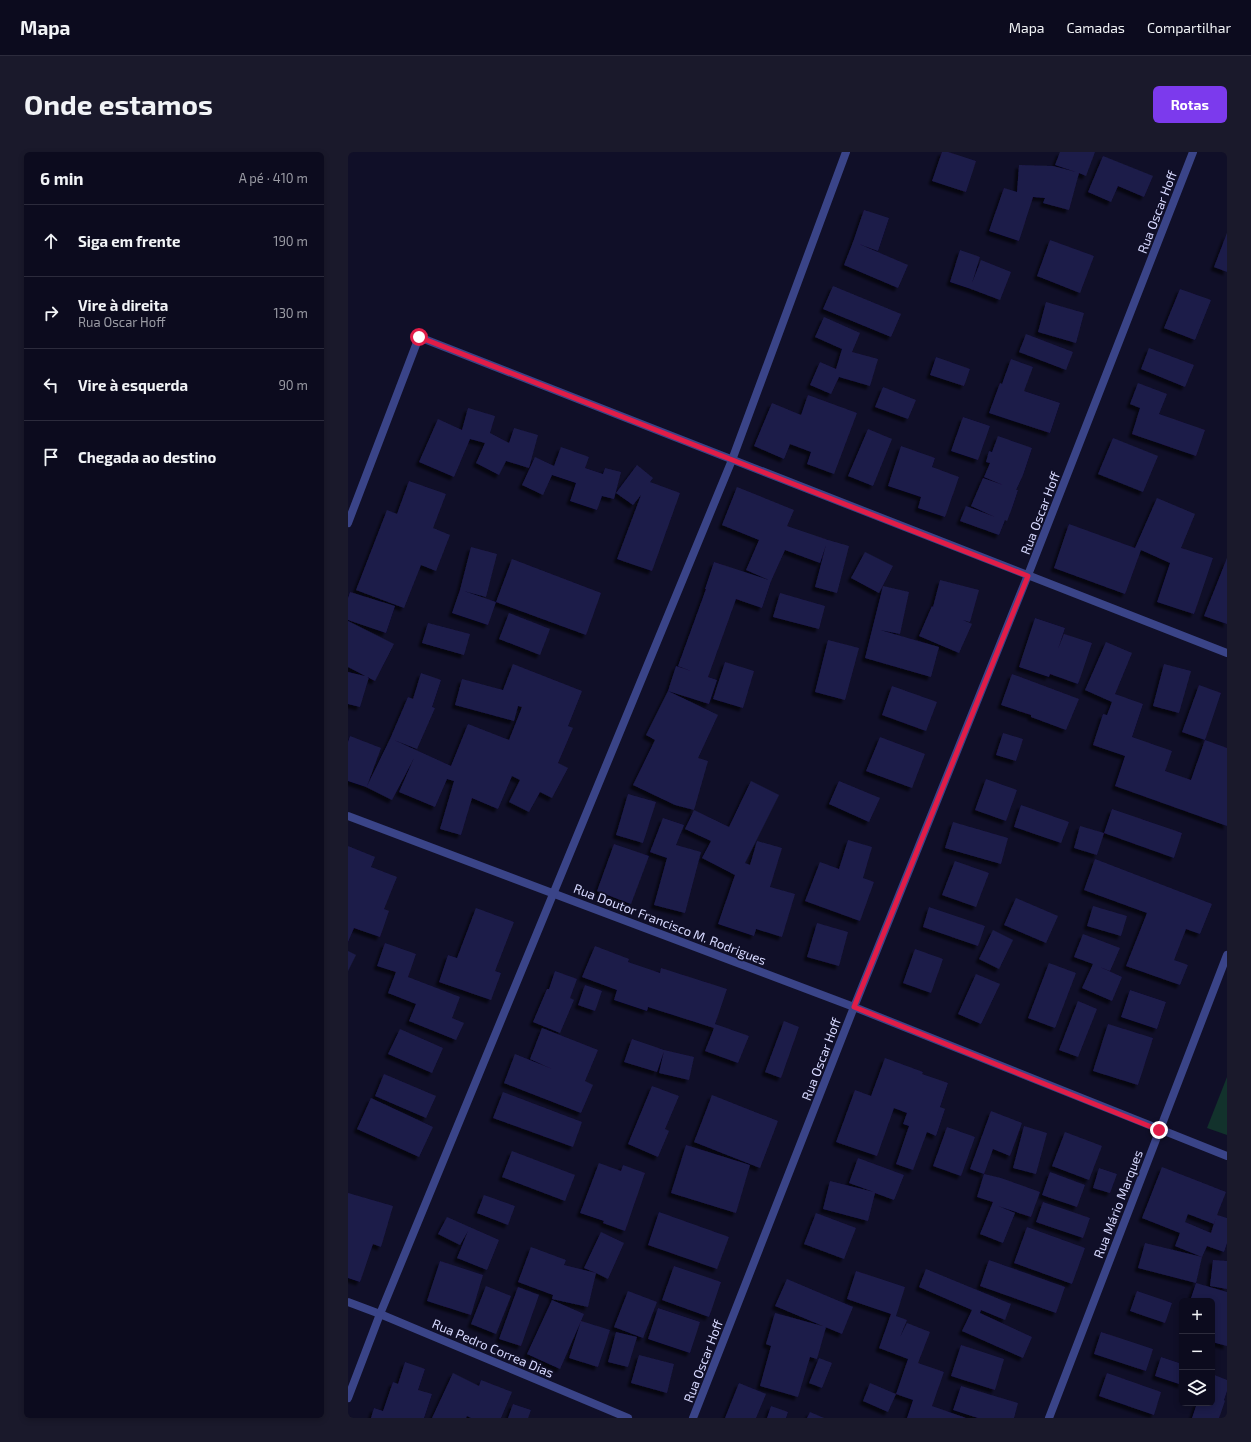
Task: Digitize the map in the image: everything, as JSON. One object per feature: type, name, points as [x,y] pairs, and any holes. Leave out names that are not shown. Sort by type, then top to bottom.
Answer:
[{"type":"street","points":[[348,1398],[380,1314],[732,460],[846,152]]},
{"type":"street","name":"Rua Oscar Hoff","points":[[694,1418],[854,1007],[1028,576],[1193,152]]},
{"type":"street","points":[[348,523],[419,337],[1227,653]]},
{"type":"street","name":"Rua Doutor Francisco M. Rodrigues","points":[[348,816],[854,1007],[1227,1156]]},
{"type":"street","name":"Rua Mário Marques","points":[[1049,1418],[1227,955]]},
{"type":"street","name":"Rua Pedro Correa Dias","points":[[348,1302],[628,1418]]},
{"type":"green space","points":[[1227,1077],[1227,1135],[1207,1128]]},
{"type":"building","points":[[942,152],[948,152],[976,161],[966,192],[932,181]]},
{"type":"building","points":[[1060,152],[1095,152],[1086,176],[1079,173],[1069,210],[1043,203],[1045,198],[1033,197],[1019,241],[989,231],[1004,188],[1017,192],[1019,165],[1053,166],[1076,172],[1055,165]]},
{"type":"building","points":[[1103,156],[1153,176],[1144,197],[1118,186],[1111,202],[1088,192]]},
{"type":"building","points":[[864,210],[889,218],[878,251],[859,244],[908,265],[898,288],[844,265]]},
{"type":"building","points":[[1227,233],[1227,272],[1214,267]]},
{"type":"building","points":[[1050,240],[1094,256],[1080,293],[1037,276]]},
{"type":"building","points":[[960,250],[980,257],[972,283],[981,260],[1011,272],[1000,300],[950,282]]},
{"type":"building","points":[[833,286],[901,314],[891,337],[823,309]]},
{"type":"building","points":[[1180,289],[1211,300],[1195,340],[1164,328]]},
{"type":"building","points":[[1046,302],[1084,313],[1076,343],[1038,332]]},
{"type":"building","points":[[824,317],[860,333],[852,352],[878,359],[870,386],[839,377],[831,394],[810,385],[820,362],[836,369],[842,349],[815,337]]},
{"type":"building","points":[[1026,334],[1073,352],[1066,370],[1019,352]]},
{"type":"building","points":[[1149,348],[1194,365],[1185,387],[1141,369]]},
{"type":"building","points":[[936,357],[970,369],[964,386],[930,375]]},
{"type":"building","points":[[1011,359],[1033,367],[1024,391],[1060,403],[1050,433],[989,413]]},
{"type":"building","points":[[1138,383],[1167,394],[1159,414],[1205,430],[1196,456],[1132,434],[1140,408],[1130,404]]},
{"type":"building","points":[[883,387],[916,400],[908,419],[875,407]]},
{"type":"building","points":[[808,395],[857,413],[834,474],[807,464],[811,452],[790,444],[784,459],[754,446],[772,403],[801,415]]},
{"type":"building","points":[[468,408],[495,416],[490,433],[509,443],[514,428],[538,435],[529,468],[506,461],[499,475],[476,463],[485,443],[470,439],[454,477],[419,462],[438,419],[462,430]]},
{"type":"building","points":[[963,417],[990,426],[978,460],[951,451]]},
{"type":"building","points":[[868,429],[892,439],[873,486],[848,476]]},
{"type":"building","points":[[998,436],[1032,448],[1023,475],[1016,490],[1018,490],[1012,508],[999,535],[960,521],[966,506],[995,517],[971,506],[983,478],[1003,485],[984,477],[990,463],[986,462],[989,451],[992,452]]},
{"type":"building","points":[[1113,438],[1158,456],[1143,492],[1098,474]]},
{"type":"building","points":[[901,446],[935,458],[932,467],[959,477],[945,517],[918,508],[921,497],[888,486]]},
{"type":"building","points":[[561,447],[589,457],[585,468],[603,474],[605,468],[621,472],[614,499],[602,496],[597,510],[570,501],[576,483],[552,475],[543,495],[522,485],[535,457],[554,466]]},
{"type":"building","points":[[637,465],[653,478],[650,482],[680,493],[652,571],[617,559],[641,495],[633,505],[616,493]]},
{"type":"building","points":[[409,481],[446,494],[433,528],[450,535],[436,571],[421,565],[404,608],[356,590],[387,510],[397,514]]},
{"type":"building","points":[[737,487],[794,510],[787,526],[849,546],[837,593],[815,587],[826,545],[820,563],[785,550],[771,581],[762,608],[736,599],[708,677],[717,680],[709,704],[668,691],[676,666],[691,671],[678,666],[706,589],[714,562],[769,580],[746,570],[759,540],[722,525]]},
{"type":"building","points":[[1157,498],[1195,514],[1181,548],[1213,558],[1194,614],[1157,602],[1170,563],[1141,550],[1125,594],[1054,568],[1069,524],[1135,548]]},
{"type":"building","points":[[471,547],[497,554],[486,597],[464,591],[496,602],[488,625],[452,613],[460,590]]},
{"type":"building","points":[[865,552],[893,566],[879,593],[851,578]]},
{"type":"building","points":[[1227,558],[1227,624],[1204,616]]},
{"type":"building","points":[[512,559],[601,593],[586,635],[496,602]]},
{"type":"building","points":[[940,580],[979,590],[970,622],[963,620],[972,624],[959,653],[919,636],[932,606],[933,607]]},
{"type":"building","points":[[883,586],[909,592],[900,634],[880,630],[939,647],[931,677],[865,658]]},
{"type":"building","points":[[350,592],[395,606],[386,633],[348,620],[348,598]]},
{"type":"building","points":[[780,593],[825,606],[819,629],[773,617]]},
{"type":"building","points":[[509,613],[550,629],[540,655],[499,639]]},
{"type":"building","points":[[1035,618],[1065,628],[1058,649],[1064,634],[1092,643],[1078,684],[1050,674],[1049,677],[1019,667]]},
{"type":"building","points":[[348,621],[394,644],[375,681],[348,667]]},
{"type":"building","points":[[428,623],[470,634],[464,655],[422,643]]},
{"type":"building","points":[[828,640],[859,648],[845,700],[815,692]]},
{"type":"building","points":[[1106,642],[1132,653],[1115,694],[1143,704],[1132,737],[1172,751],[1165,771],[1191,780],[1205,740],[1227,748],[1227,826],[1115,786],[1125,756],[1093,745],[1103,714],[1107,715],[1112,702],[1085,690]]},
{"type":"building","points":[[725,662],[754,671],[743,708],[713,699]]},
{"type":"building","points":[[513,664],[582,691],[568,726],[573,728],[558,763],[568,768],[552,798],[540,792],[529,812],[509,802],[520,780],[512,776],[498,809],[472,798],[461,835],[440,829],[454,781],[447,779],[435,807],[399,792],[414,758],[392,800],[366,787],[348,781],[348,742],[350,736],[381,748],[367,786],[390,739],[408,697],[413,699],[421,673],[441,680],[432,707],[435,708],[417,749],[394,740],[451,766],[468,724],[509,740],[522,707],[518,706],[514,721],[455,705],[462,679],[503,690]]},
{"type":"building","points":[[1164,664],[1191,671],[1179,713],[1153,706]]},
{"type":"building","points":[[348,672],[369,677],[360,707],[348,704]]},
{"type":"building","points":[[1012,674],[1079,699],[1066,730],[1031,717],[1031,715],[1001,705]]},
{"type":"building","points":[[1199,685],[1221,693],[1205,740],[1182,732]]},
{"type":"building","points":[[892,686],[937,702],[926,731],[882,715]]},
{"type":"building","points":[[668,691],[718,715],[698,758],[708,761],[694,810],[675,805],[633,785],[655,740],[646,735]]},
{"type":"building","points":[[1003,733],[1023,739],[1016,761],[996,755]]},
{"type":"building","points":[[880,737],[925,754],[912,788],[866,771]]},
{"type":"building","points":[[986,779],[1017,790],[1006,821],[975,810]]},
{"type":"building","points":[[751,781],[779,795],[745,863],[750,865],[757,841],[782,848],[770,887],[795,894],[782,937],[756,929],[754,936],[718,924],[735,875],[702,858],[711,841],[685,829],[694,810],[729,827]]},
{"type":"building","points":[[839,781],[880,798],[869,822],[829,804]]},
{"type":"building","points":[[628,794],[656,802],[643,843],[616,835]]},
{"type":"building","points":[[1021,805],[1069,822],[1061,843],[1014,827]]},
{"type":"building","points":[[1112,809],[1182,833],[1174,858],[1104,833]]},
{"type":"building","points":[[663,818],[684,825],[676,845],[701,852],[685,913],[654,905],[667,858],[650,852]]},
{"type":"building","points":[[953,822],[1008,838],[1001,864],[945,848]]},
{"type":"building","points":[[1080,826],[1104,833],[1097,855],[1074,848]]},
{"type":"building","points":[[848,840],[872,847],[863,878],[874,882],[860,921],[805,901],[820,862],[839,869]]},
{"type":"building","points":[[614,844],[649,856],[631,904],[597,891]]},
{"type":"building","points":[[348,846],[375,857],[371,867],[397,877],[384,909],[389,911],[380,937],[354,928],[348,942]]},
{"type":"building","points":[[1095,859],[1212,904],[1200,934],[1186,929],[1174,960],[1188,965],[1180,985],[1126,966],[1147,913],[1084,890]]},
{"type":"building","points":[[955,861],[989,873],[976,907],[942,895]]},
{"type":"building","points":[[1016,898],[1058,916],[1046,943],[1004,925]]},
{"type":"building","points":[[1093,906],[1127,916],[1121,936],[1087,926]]},
{"type":"building","points":[[929,907],[985,926],[978,946],[923,927]]},
{"type":"building","points":[[476,908],[514,922],[495,971],[501,973],[491,1000],[439,982],[448,955],[457,958]]},
{"type":"building","points":[[817,923],[848,932],[839,966],[807,957]]},
{"type":"building","points":[[993,930],[1013,940],[999,969],[979,959]]},
{"type":"building","points":[[1083,934],[1120,948],[1110,971],[1100,967],[1122,977],[1112,1001],[1082,988],[1093,964],[1074,957]]},
{"type":"building","points":[[385,943],[416,954],[408,977],[460,997],[452,1018],[464,1023],[456,1040],[409,1021],[416,1004],[388,993],[396,972],[377,966]]},
{"type":"building","points":[[595,946],[629,959],[628,962],[660,973],[661,968],[727,989],[715,1024],[749,1036],[738,1063],[705,1051],[714,1028],[648,1007],[647,1011],[614,1000],[617,990],[582,977]]},
{"type":"building","points":[[915,949],[943,959],[931,993],[903,983]]},
{"type":"building","points":[[348,951],[356,955],[348,971]]},
{"type":"building","points":[[1049,963],[1076,973],[1055,1028],[1028,1018]]},
{"type":"building","points":[[555,971],[577,979],[570,998],[574,1000],[560,1033],[533,1022],[547,989],[549,989]]},
{"type":"building","points":[[976,974],[1000,984],[981,1024],[958,1014]]},
{"type":"building","points":[[585,985],[602,991],[595,1011],[578,1005]]},
{"type":"building","points":[[1130,990],[1166,1002],[1157,1029],[1121,1017]]},
{"type":"building","points":[[1078,1001],[1097,1009],[1078,1057],[1059,1050]]},
{"type":"building","points":[[784,1021],[799,1027],[781,1078],[765,1072]]},
{"type":"building","points":[[1108,1024],[1153,1038],[1138,1085],[1093,1071]]},
{"type":"building","points":[[542,1028],[598,1050],[585,1081],[593,1085],[581,1113],[504,1083],[515,1054],[552,1069],[530,1059]]},
{"type":"building","points":[[400,1029],[443,1048],[432,1073],[388,1054]]},
{"type":"building","points":[[632,1039],[664,1050],[694,1057],[689,1080],[659,1073],[664,1051],[657,1072],[624,1062]]},
{"type":"building","points":[[885,1058],[923,1072],[922,1074],[948,1083],[940,1107],[945,1109],[936,1136],[927,1132],[913,1170],[896,1164],[909,1126],[903,1124],[907,1113],[894,1108],[877,1156],[836,1142],[855,1090],[871,1096]]},
{"type":"building","points":[[384,1074],[436,1096],[426,1118],[375,1096]]},
{"type":"building","points":[[652,1086],[679,1096],[665,1129],[669,1131],[658,1157],[628,1144]]},
{"type":"building","points":[[503,1092],[582,1122],[573,1147],[493,1118]]},
{"type":"building","points":[[712,1095],[778,1121],[760,1168],[694,1142]]},
{"type":"building","points":[[371,1098],[433,1127],[419,1157],[357,1129]]},
{"type":"building","points":[[991,1111],[1022,1123],[1010,1156],[993,1149],[984,1174],[970,1169]]},
{"type":"building","points":[[1024,1126],[1047,1133],[1036,1174],[1013,1168]]},
{"type":"building","points":[[947,1127],[975,1137],[961,1176],[933,1166]]},
{"type":"building","points":[[1065,1132],[1102,1146],[1089,1180],[1052,1166]]},
{"type":"building","points":[[686,1145],[750,1165],[736,1213],[671,1193]]},
{"type":"building","points":[[512,1151],[575,1175],[565,1201],[502,1177]]},
{"type":"building","points":[[858,1158],[904,1175],[894,1200],[875,1193],[868,1221],[823,1209],[830,1181],[874,1192],[849,1183]]},
{"type":"building","points":[[599,1163],[621,1171],[623,1165],[645,1173],[625,1231],[603,1223],[604,1221],[580,1213]]},
{"type":"building","points":[[1162,1167],[1226,1192],[1217,1215],[1227,1218],[1227,1243],[1224,1252],[1207,1246],[1202,1257],[1175,1246],[1180,1233],[1142,1218]],"holes":[[[1188,1214],[1214,1224],[1211,1233],[1185,1222]]]},
{"type":"building","points":[[1099,1168],[1117,1174],[1110,1193],[1093,1188]]},
{"type":"building","points":[[1050,1172],[1085,1185],[1077,1207],[1042,1195]]},
{"type":"building","points":[[984,1174],[1001,1178],[1040,1192],[1031,1217],[998,1206],[1015,1213],[1003,1243],[980,1234],[993,1202],[977,1197]]},
{"type":"building","points":[[348,1193],[393,1206],[381,1247],[373,1244],[360,1282],[348,1278]]},
{"type":"building","points":[[484,1195],[515,1206],[508,1225],[477,1213]]},
{"type":"building","points":[[1043,1202],[1090,1218],[1083,1238],[1036,1222]]},
{"type":"building","points":[[659,1212],[729,1237],[717,1269],[648,1245]]},
{"type":"building","points":[[816,1213],[856,1228],[844,1259],[804,1244]]},
{"type":"building","points":[[447,1217],[499,1240],[487,1270],[457,1258],[468,1231],[460,1245],[438,1234]]},
{"type":"building","points":[[1027,1227],[1085,1248],[1072,1284],[1014,1263]]},
{"type":"building","points":[[601,1232],[624,1243],[608,1279],[584,1268]]},
{"type":"building","points":[[1145,1243],[1202,1257],[1196,1283],[1138,1268]]},
{"type":"building","points":[[531,1247],[566,1260],[564,1265],[596,1273],[588,1307],[552,1299],[553,1295],[518,1282]]},
{"type":"building","points":[[989,1260],[1065,1287],[1056,1313],[980,1286]]},
{"type":"building","points":[[1213,1260],[1227,1261],[1227,1289],[1210,1286]]},
{"type":"building","points":[[440,1261],[483,1275],[471,1315],[427,1301]]},
{"type":"building","points":[[674,1266],[721,1282],[709,1317],[662,1300]]},
{"type":"building","points":[[926,1269],[1011,1304],[1005,1320],[981,1310],[980,1313],[1032,1337],[1023,1358],[962,1331],[972,1310],[919,1287]]},
{"type":"building","points":[[856,1271],[905,1287],[896,1316],[907,1320],[900,1337],[907,1323],[930,1332],[918,1363],[944,1372],[932,1406],[966,1418],[907,1418],[913,1400],[896,1394],[908,1359],[879,1348],[891,1314],[847,1299]]},
{"type":"building","points":[[787,1279],[853,1307],[842,1334],[775,1306]]},
{"type":"building","points":[[1196,1283],[1227,1292],[1227,1346],[1215,1343],[1215,1298],[1191,1298]]},
{"type":"building","points":[[486,1286],[511,1296],[496,1334],[471,1324]]},
{"type":"building","points":[[518,1287],[539,1295],[521,1346],[499,1339]]},
{"type":"building","points":[[628,1291],[657,1302],[643,1338],[614,1327]]},
{"type":"building","points":[[1137,1291],[1172,1303],[1165,1323],[1130,1311]]},
{"type":"building","points":[[552,1300],[584,1314],[560,1369],[527,1354]]},
{"type":"building","points":[[658,1308],[700,1322],[690,1353],[648,1339]]},
{"type":"building","points":[[775,1313],[826,1327],[817,1359],[810,1357],[798,1397],[760,1386],[771,1346],[766,1344]]},
{"type":"building","points":[[581,1321],[610,1330],[598,1367],[569,1358]]},
{"type":"building","points":[[616,1332],[637,1337],[628,1367],[608,1362]]},
{"type":"building","points":[[1101,1332],[1153,1349],[1146,1371],[1094,1354]]},
{"type":"building","points":[[961,1345],[1004,1359],[995,1390],[951,1376]]},
{"type":"building","points":[[639,1355],[674,1364],[667,1393],[631,1383]]},
{"type":"building","points":[[1161,1357],[1179,1363],[1179,1384],[1155,1376]]},
{"type":"building","points":[[819,1358],[832,1363],[822,1388],[809,1383]]},
{"type":"building","points":[[405,1362],[425,1369],[418,1390],[432,1394],[424,1418],[371,1418],[374,1408],[383,1411],[393,1382],[398,1384]]},
{"type":"building","points":[[453,1373],[479,1386],[481,1380],[512,1392],[501,1418],[471,1418],[467,1416],[466,1418],[432,1418]]},
{"type":"building","points":[[1107,1373],[1161,1392],[1154,1415],[1099,1396]]},
{"type":"building","points":[[1215,1375],[1227,1380],[1225,1401],[1219,1418],[1192,1418],[1196,1406],[1215,1406]]},
{"type":"building","points":[[739,1383],[766,1394],[756,1418],[725,1418]]},
{"type":"building","points":[[870,1383],[896,1394],[888,1412],[863,1401]]},
{"type":"building","points":[[961,1386],[1018,1403],[1014,1418],[978,1418],[953,1410]]},
{"type":"building","points":[[513,1404],[531,1410],[528,1418],[508,1418]]},
{"type":"building","points":[[771,1406],[788,1412],[786,1418],[767,1418]]},
{"type":"building","points":[[810,1412],[824,1418],[807,1418]]},
{"type":"route","points":[[419,337],[1028,576],[854,1007],[1159,1130]]}]
